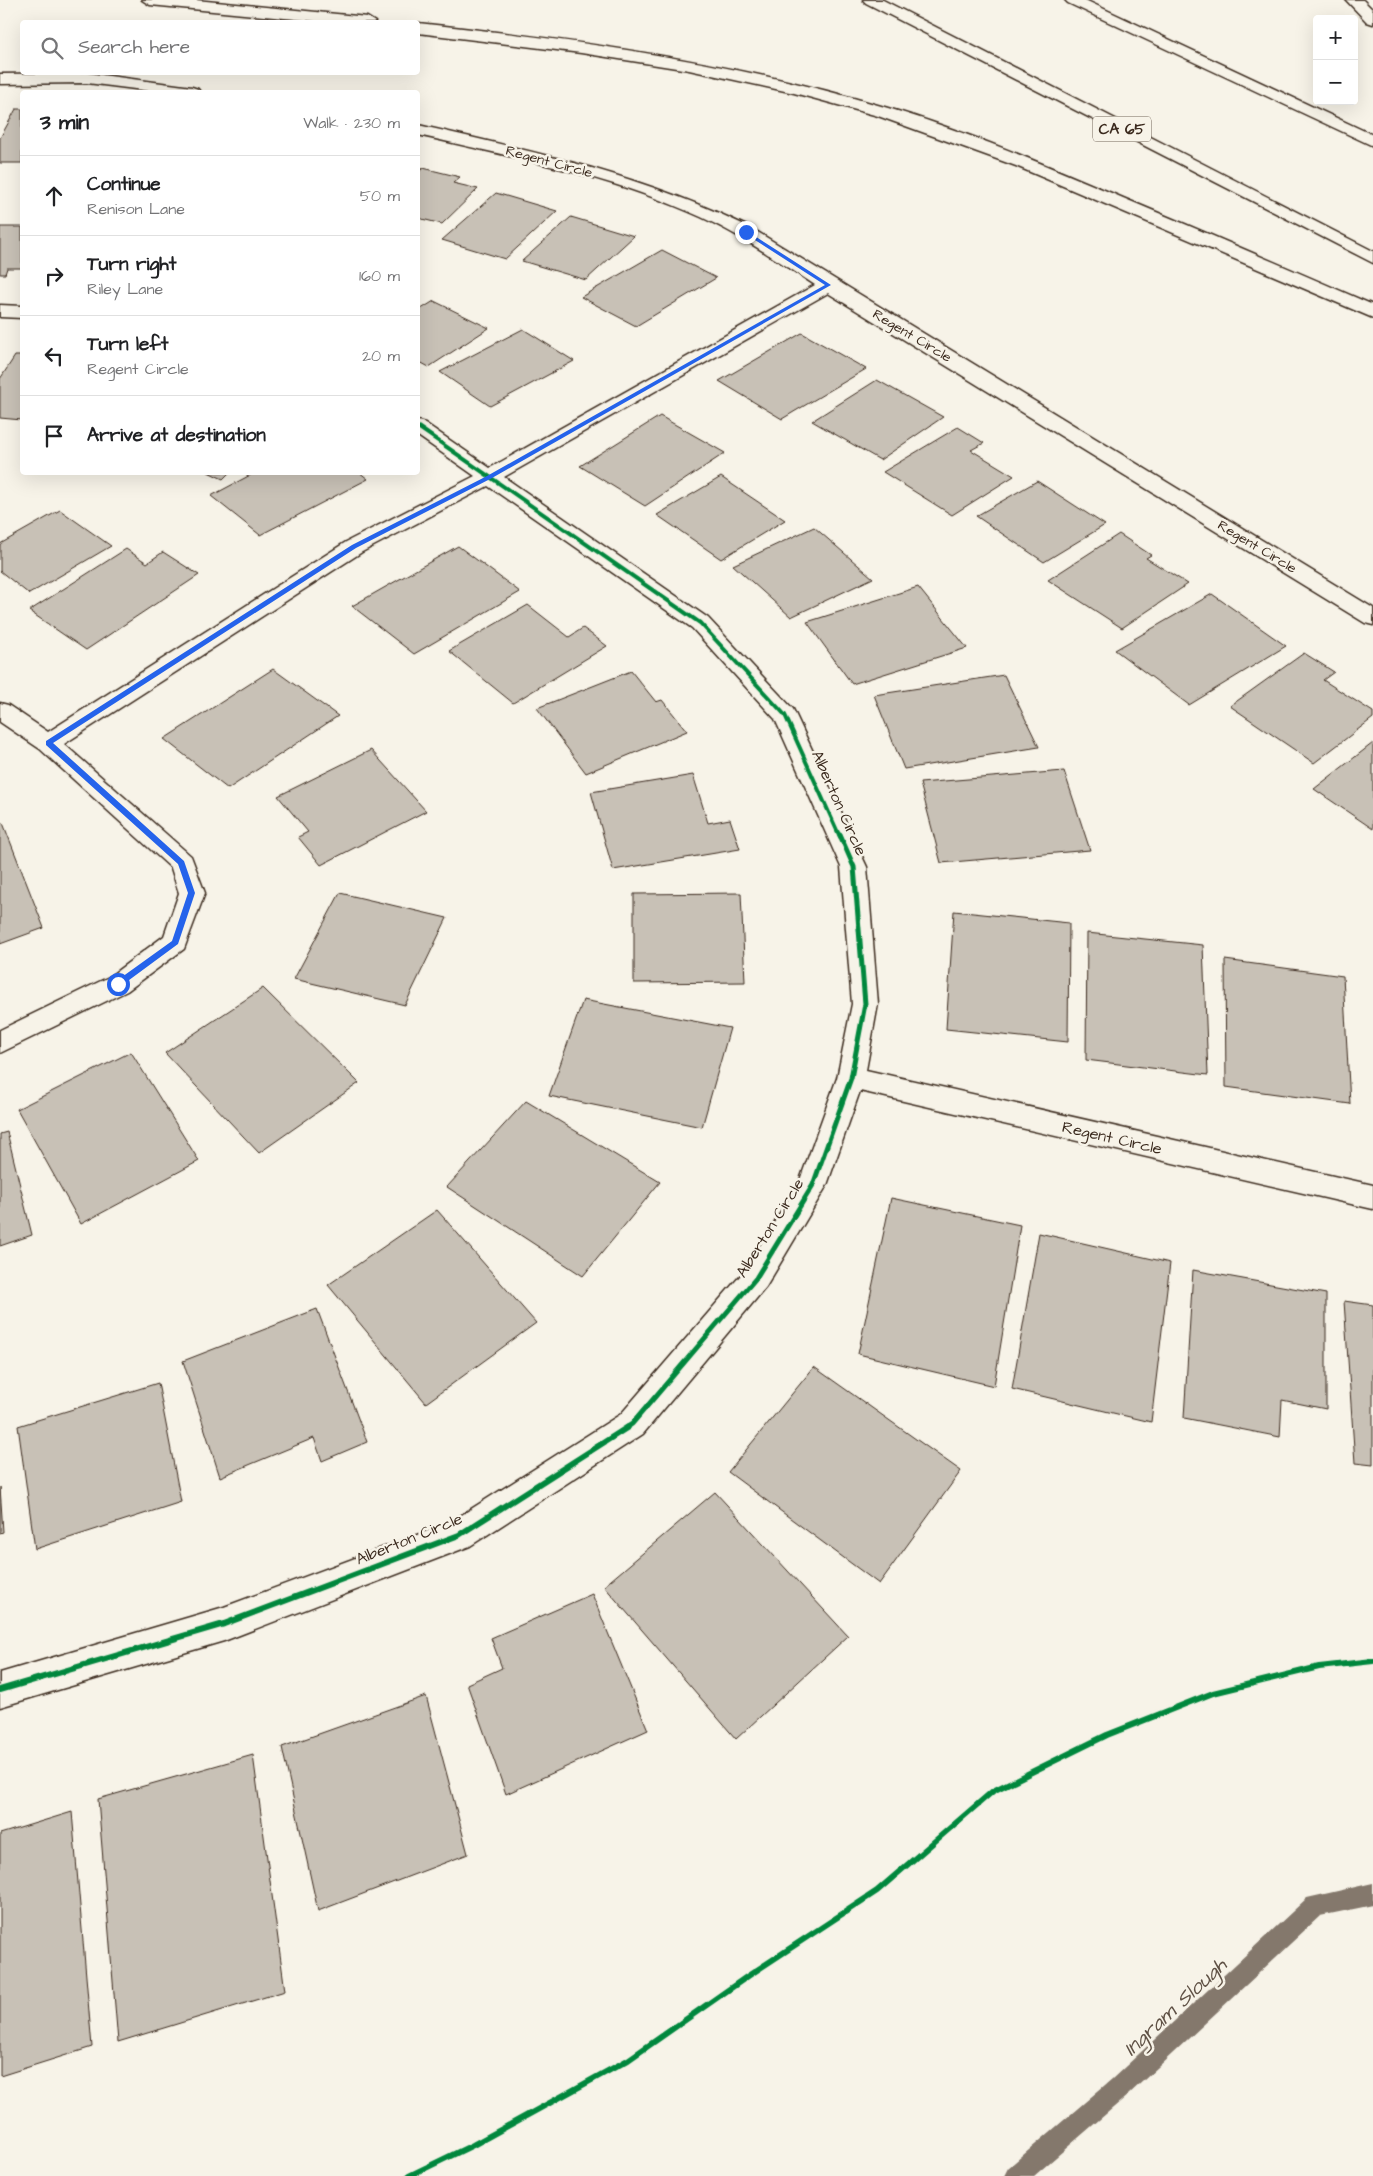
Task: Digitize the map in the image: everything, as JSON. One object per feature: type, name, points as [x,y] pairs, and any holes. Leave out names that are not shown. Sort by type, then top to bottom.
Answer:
[{"type":"main road","points":[[150,0],[347,20]]},
{"type":"main road","name":"CA 65","points":[[871,0],[1373,258]]},
{"type":"main road","points":[[1073,0],[1373,141]]},
{"type":"main road","points":[[1354,0],[1373,19]]},
{"type":"main road","points":[[420,28],[595,48],[728,72],[851,102],[959,137],[1055,174],[1373,312]]},
{"type":"main road","points":[[0,79],[87,78],[177,90]]},
{"type":"main road","name":"Regent Circle","points":[[420,130],[555,162],[652,191],[746,232],[828,285],[1373,618]]},
{"type":"main road","points":[[48,743],[354,547],[489,477],[828,285]]},
{"type":"main road","points":[[0,311],[20,312]]},
{"type":"main road","name":"Alberton Circle","points":[[0,1690],[224,1624],[459,1535],[632,1424],[756,1278],[813,1186],[851,1078],[865,1004],[854,867],[785,715],[700,623],[420,428]]},
{"type":"main road","points":[[0,711],[48,743],[182,863],[192,893],[176,942],[118,984],[0,1042]]},
{"type":"main road","name":"Regent Circle","points":[[851,1078],[1373,1197]]},
{"type":"building","points":[[16,109],[20,109],[20,163],[0,163],[0,138]]},
{"type":"building","points":[[423,168],[460,177],[453,183],[478,189],[442,224],[420,218],[420,171]]},
{"type":"building","points":[[496,193],[557,211],[505,259],[442,240]]},
{"type":"building","points":[[571,217],[634,236],[586,280],[522,261]]},
{"type":"building","points":[[0,227],[20,227],[20,268],[7,268],[5,274],[0,274]]},
{"type":"building","points":[[662,250],[716,278],[636,326],[581,297]]},
{"type":"building","points":[[434,301],[489,328],[429,367],[420,362],[420,310]]},
{"type":"building","points":[[523,329],[574,361],[490,406],[440,372]]},
{"type":"building","points":[[802,333],[866,369],[782,419],[719,381]]},
{"type":"building","points":[[15,356],[20,356],[20,420],[0,418],[0,379]]},
{"type":"building","points":[[877,380],[943,417],[880,460],[812,421]]},
{"type":"building","points":[[660,416],[725,453],[645,506],[580,466]]},
{"type":"building","points":[[958,427],[984,443],[971,450],[1014,476],[952,515],[883,472]]},
{"type":"building","points":[[214,475],[227,475],[223,479]]},
{"type":"building","points":[[250,475],[363,475],[368,479],[260,535],[211,496]]},
{"type":"building","points":[[721,477],[785,520],[721,559],[657,515]]},
{"type":"building","points":[[1037,481],[1105,525],[1044,562],[976,516]]},
{"type":"building","points":[[60,510],[111,546],[29,594],[0,571],[0,544]]},
{"type":"building","points":[[814,527],[873,578],[791,617],[733,565]]},
{"type":"building","points":[[1119,534],[1151,555],[1146,558],[1188,584],[1122,628],[1048,580]]},
{"type":"building","points":[[458,546],[520,592],[414,654],[352,606]]},
{"type":"building","points":[[126,549],[147,563],[163,552],[199,575],[86,650],[29,611]]},
{"type":"building","points":[[918,587],[967,648],[852,684],[807,622]]},
{"type":"building","points":[[1212,594],[1286,646],[1189,705],[1115,650]]},
{"type":"building","points":[[528,605],[569,637],[583,628],[607,646],[513,703],[449,651]]},
{"type":"building","points":[[1304,653],[1334,672],[1323,680],[1373,712],[1373,718],[1314,763],[1230,706]]},
{"type":"building","points":[[273,669],[338,716],[228,789],[164,739]]},
{"type":"building","points":[[631,671],[656,702],[662,700],[687,731],[586,773],[537,708]]},
{"type":"building","points":[[1004,675],[1039,747],[904,769],[874,695]]},
{"type":"building","points":[[1373,743],[1373,829],[1314,789]]},
{"type":"building","points":[[371,750],[426,811],[321,865],[298,837],[308,832],[278,796]]},
{"type":"building","points":[[1064,771],[1090,850],[941,863],[920,783]]},
{"type":"building","points":[[693,775],[708,823],[730,819],[740,849],[613,870],[591,792]]},
{"type":"building","points":[[3,823],[44,928],[0,944],[0,824]]},
{"type":"building","points":[[340,893],[447,918],[405,1005],[294,979]]},
{"type":"building","points":[[741,893],[745,982],[634,983],[634,894]]},
{"type":"building","points":[[954,911],[1069,923],[1068,1042],[946,1029]]},
{"type":"building","points":[[1087,933],[1203,945],[1208,1075],[1086,1060]]},
{"type":"building","points":[[1225,960],[1343,976],[1350,1104],[1226,1087]]},
{"type":"building","points":[[263,988],[359,1083],[259,1153],[165,1053]]},
{"type":"building","points":[[583,1000],[730,1028],[702,1127],[549,1096]]},
{"type":"building","points":[[131,1052],[199,1161],[81,1224],[17,1109]]},
{"type":"building","points":[[526,1101],[660,1182],[583,1276],[447,1187]]},
{"type":"building","points":[[7,1132],[32,1235],[0,1246],[0,1134]]},
{"type":"building","points":[[891,1198],[1020,1225],[994,1386],[858,1354]]},
{"type":"building","points":[[437,1210],[536,1323],[426,1403],[328,1285]]},
{"type":"building","points":[[1039,1233],[1170,1263],[1151,1422],[1012,1389]]},
{"type":"building","points":[[1193,1270],[1326,1294],[1326,1409],[1282,1400],[1280,1437],[1184,1418]]},
{"type":"building","points":[[1344,1301],[1373,1305],[1373,1465],[1355,1463]]},
{"type":"building","points":[[317,1309],[367,1442],[322,1461],[314,1438],[220,1477],[183,1361]]},
{"type":"building","points":[[814,1367],[961,1471],[879,1584],[728,1472]]},
{"type":"building","points":[[158,1383],[181,1502],[35,1549],[18,1426]]},
{"type":"building","points":[[0,1487],[3,1532],[0,1533]]},
{"type":"building","points":[[715,1492],[848,1636],[736,1739],[604,1586]]},
{"type":"building","points":[[592,1594],[648,1730],[506,1794],[467,1684],[502,1668],[491,1638]]},
{"type":"building","points":[[426,1696],[468,1854],[318,1911],[282,1747]]},
{"type":"building","points":[[253,1755],[285,1991],[118,2042],[98,1799]]},
{"type":"building","points":[[72,1812],[92,2047],[0,2076],[0,1834]]},
{"type":"waterway","name":"Ingram Slough","points":[[1016,2176],[1120,2087],[1315,1906],[1373,1894]]},
{"type":"cycle path","points":[[0,1690],[224,1624],[459,1535],[632,1424],[756,1278],[813,1185],[851,1078],[865,1004],[854,867],[785,715],[700,623],[420,428]]},
{"type":"cycle path","points":[[409,2176],[473,2145],[628,2060],[748,1976],[877,1891],[993,1791],[1107,1735],[1213,1693],[1319,1667],[1373,1661]]},
{"type":"route","points":[[118,984],[176,942],[192,893],[182,863],[48,743],[354,547],[489,477],[828,285],[746,232]]}]
